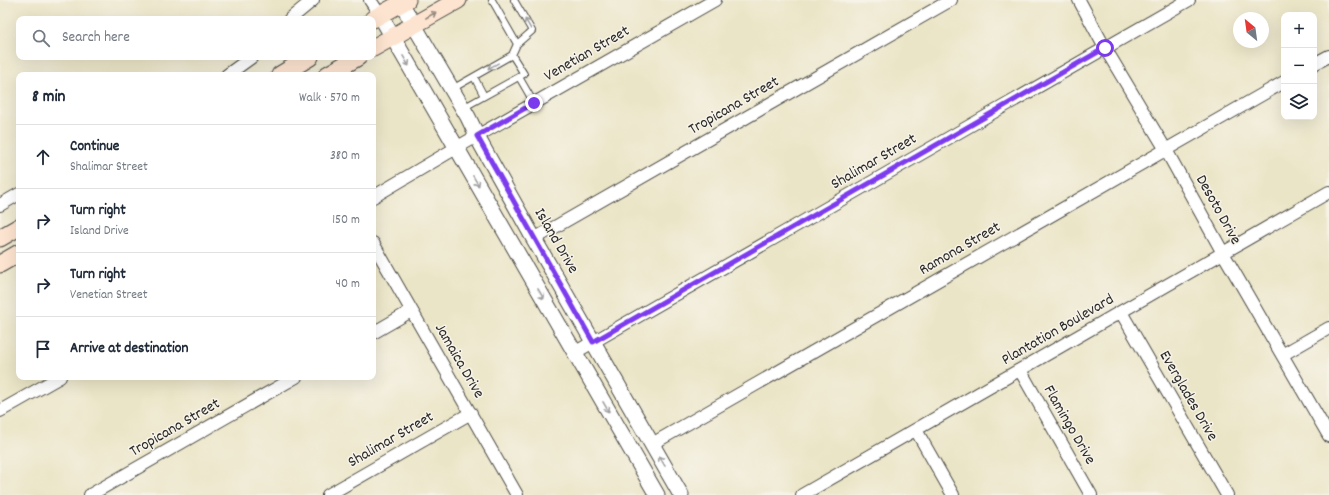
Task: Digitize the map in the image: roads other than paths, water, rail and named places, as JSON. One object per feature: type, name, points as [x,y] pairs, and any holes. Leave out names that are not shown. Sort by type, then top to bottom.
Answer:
[{"type":"main road","points":[[376,46],[458,0]]},
{"type":"main road","points":[[376,17],[402,1]]},
{"type":"main road","points":[[285,72],[305,60]]},
{"type":"main road","points":[[332,72],[353,60]]},
{"type":"main road","points":[[0,238],[16,229]]},
{"type":"main road","points":[[0,264],[16,255]]},
{"type":"street","points":[[294,16],[313,0]]},
{"type":"street","points":[[370,0],[376,16]]},
{"type":"street","name":"Venetian Street","points":[[376,196],[456,148],[715,0]]},
{"type":"street","name":"Tropicana Street","points":[[534,239],[951,0]]},
{"type":"street","name":"Desoto Drive","points":[[1078,0],[1166,150],[1223,253],[1329,436]]},
{"type":"street","name":"Shalimar Street","points":[[574,353],[1189,0]]},
{"type":"street","name":"Island Drive","points":[[402,1],[414,25],[463,108],[534,239],[681,495]]},
{"type":"street","points":[[376,17],[392,37],[656,495]]},
{"type":"street","points":[[1317,62],[1329,56]]},
{"type":"street","points":[[230,72],[248,60]]},
{"type":"street","name":"Ramona Street","points":[[652,444],[1281,84]]},
{"type":"street","name":"Plantation Boulevard","points":[[802,495],[816,492],[916,430],[1329,192]]},
{"type":"street","points":[[0,205],[16,196]]},
{"type":"street","name":"Jamaica Drive","points":[[376,248],[517,495]]},
{"type":"street","points":[[376,331],[412,311]]},
{"type":"street","name":"Everglades Drive","points":[[1121,312],[1227,495]]},
{"type":"street","points":[[1282,355],[1329,328]]},
{"type":"street","name":"Flamingo Drive","points":[[1020,370],[1091,495]]},
{"type":"street","points":[[0,411],[55,380]]},
{"type":"street","name":"Tropicana Street","points":[[90,495],[291,380]]},
{"type":"street","name":"Shalimar Street","points":[[328,495],[471,413]]},
{"type":"street","points":[[916,430],[953,495]]},
{"type":"lane","points":[[492,0],[517,44]]},
{"type":"lane","points":[[452,89],[512,55],[517,44],[532,31],[514,0]]},
{"type":"lane","points":[[463,108],[524,74],[512,55]]},
{"type":"lane","points":[[474,77],[484,96]]},
{"type":"lane","points":[[519,77],[534,103]]}]
